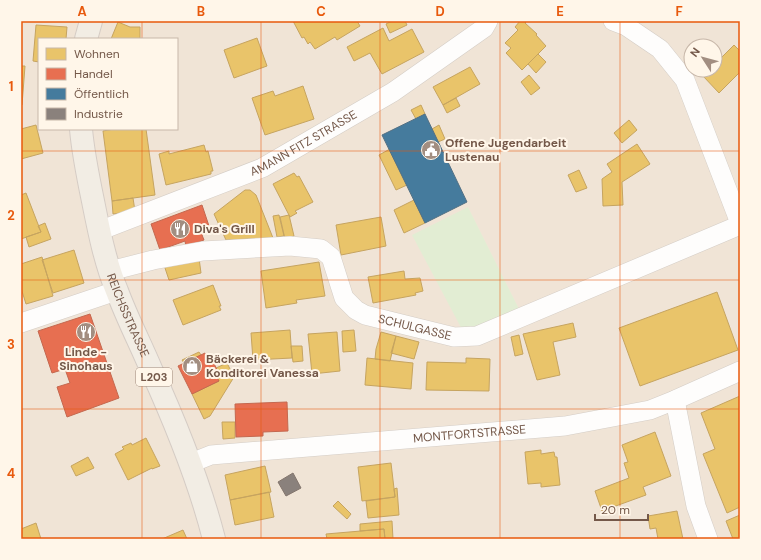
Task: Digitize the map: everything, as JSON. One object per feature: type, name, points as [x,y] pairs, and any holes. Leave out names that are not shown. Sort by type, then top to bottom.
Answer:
[{"type":"main road","points":[[86,38],[92,21]]},
{"type":"main road","name":"REICHSSTRASSE","points":[[81,130],[82,147],[99,231],[116,291],[152,370],[191,462],[207,510],[214,539]]},
{"type":"street","name":"AMANN FITZ STRASSE","points":[[99,231],[262,168],[393,92],[484,28],[488,21]]},
{"type":"street","points":[[613,21],[626,26],[660,50],[685,80],[740,224]]},
{"type":"street","name":"SCHULGASSE","points":[[110,270],[203,251],[290,246],[321,249],[331,257],[344,298],[356,310],[365,315],[454,337],[477,336],[740,224]]},
{"type":"street","points":[[21,323],[116,291]]},
{"type":"street","name":"MONTFORTSTRASSE","points":[[191,462],[211,456],[565,426],[650,410],[740,371]]},
{"type":"street","points":[[675,400],[696,506],[708,539]]},
{"type":"shaded area","points":[[21,21],[740,21],[740,539],[21,539]]},
{"type":"green space","points":[[468,207],[523,317],[466,337],[412,235]]},
{"type":"building: Wohnen","points":[[293,21],[357,21],[360,26],[337,40],[335,37],[315,49],[310,42],[308,44],[304,37],[302,38]]},
{"type":"building: Wohnen","points":[[392,21],[405,21],[407,25],[390,33],[386,24]]},
{"type":"building: Wohnen","points":[[520,21],[526,22],[525,23],[537,34],[536,35],[546,46],[522,70],[506,53],[511,48],[505,43],[518,30],[515,27]]},
{"type":"building: Wohnen","points":[[118,22],[130,27],[140,27],[140,38],[111,38]]},
{"type":"building: Wohnen","points":[[36,25],[67,27],[66,38],[38,38],[38,62],[33,61]]},
{"type":"building: Wohnen","points":[[383,28],[389,41],[412,29],[424,52],[382,74],[370,53],[354,61],[347,47]]},
{"type":"building: Wohnen","points":[[257,38],[267,66],[234,78],[224,50]]},
{"type":"building: Wohnen","points":[[734,45],[740,51],[740,72],[719,93],[705,78],[723,78],[723,56]]},
{"type":"building: Wohnen","points":[[538,54],[546,62],[536,73],[528,64]]},
{"type":"building: Wohnen","points":[[21,66],[25,66],[22,105],[21,105]]},
{"type":"building: Wohnen","points":[[470,67],[480,84],[443,105],[433,87]]},
{"type":"building: Wohnen","points":[[529,75],[540,88],[531,95],[521,82]]},
{"type":"building: Wohnen","points":[[303,86],[314,119],[265,135],[252,98],[273,91],[275,96]]},
{"type":"building: Wohnen","points":[[456,98],[460,106],[447,113],[443,105]]},
{"type":"building: Wohnen","points":[[421,105],[425,114],[416,119],[411,110]]},
{"type":"building: Wohnen","points":[[629,120],[637,130],[622,143],[614,133]]},
{"type":"building: Wohnen","points":[[36,125],[43,153],[21,159],[21,129]]},
{"type":"building: Wohnen","points":[[439,125],[445,139],[438,142],[432,129]]},
{"type":"building: Wohnen","points":[[146,130],[155,195],[112,201],[103,131]]},
{"type":"building: Wohnen","points":[[637,144],[650,164],[622,182],[623,205],[603,206],[602,179],[612,172],[607,164]]},
{"type":"building: Wohnen","points":[[204,145],[206,152],[208,151],[213,171],[211,171],[211,174],[166,185],[159,154],[169,151],[169,154]]},
{"type":"building: Wohnen","points":[[390,149],[407,185],[396,190],[379,155]]},
{"type":"building: Wohnen","points":[[579,170],[587,188],[576,192],[568,175]]},
{"type":"building: Wohnen","points":[[294,173],[297,177],[299,176],[313,202],[295,211],[297,213],[290,217],[273,184]]},
{"type":"building: Wohnen","points":[[245,190],[250,190],[256,195],[273,238],[226,240],[214,214]]},
{"type":"building: Wohnen","points":[[26,193],[41,232],[21,239],[21,195]]},
{"type":"building: Wohnen","points":[[133,198],[135,211],[113,214],[112,201]]},
{"type":"building: Wohnen","points":[[414,200],[425,223],[404,233],[394,210]]},
{"type":"building: Wohnen","points":[[279,215],[284,236],[277,237],[273,216]]},
{"type":"building: Wohnen","points":[[289,215],[294,236],[285,239],[280,217]]},
{"type":"building: Wohnen","points":[[381,217],[386,246],[341,255],[336,225]]},
{"type":"building: Wohnen","points":[[45,223],[51,239],[29,247],[26,237],[41,232],[38,226]]},
{"type":"building: Wohnen","points":[[74,250],[84,283],[53,293],[42,260]]},
{"type":"building: Wohnen","points":[[42,257],[53,296],[26,304],[21,288],[21,264]]},
{"type":"building: Wohnen","points":[[199,258],[201,273],[169,280],[163,262]]},
{"type":"building: Wohnen","points":[[319,262],[325,296],[296,300],[297,303],[266,308],[261,271]]},
{"type":"building: Wohnen","points":[[404,271],[405,279],[420,278],[423,291],[415,293],[416,295],[373,303],[368,277]]},
{"type":"building: Wohnen","points":[[213,285],[221,306],[219,306],[221,310],[183,325],[173,300]]},
{"type":"building: Wohnen","points":[[717,292],[738,350],[640,386],[619,328]]},
{"type":"building: Wohnen","points":[[573,323],[576,337],[553,342],[560,375],[537,380],[523,334]]},
{"type":"building: Wohnen","points":[[290,330],[292,358],[253,360],[251,333]]},
{"type":"building: Wohnen","points":[[354,330],[356,351],[343,352],[342,331]]},
{"type":"building: Wohnen","points":[[337,332],[340,371],[312,374],[308,334]]},
{"type":"building: Wohnen","points":[[381,332],[396,336],[390,361],[375,359]]},
{"type":"building: Wohnen","points":[[519,335],[523,354],[515,356],[511,337]]},
{"type":"building: Wohnen","points":[[396,336],[419,342],[414,359],[391,353]]},
{"type":"building: Wohnen","points":[[291,346],[302,346],[303,361],[293,362]]},
{"type":"building: Wohnen","points":[[199,352],[201,355],[184,363],[182,360]]},
{"type":"building: Wohnen","points":[[367,358],[413,363],[411,389],[365,385]]},
{"type":"building: Wohnen","points":[[466,358],[490,359],[489,391],[426,390],[427,362],[466,363]]},
{"type":"building: Wohnen","points":[[227,363],[234,377],[210,416],[204,419],[192,394],[219,381],[214,372],[217,370],[216,368]]},
{"type":"building: Wohnen","points":[[740,396],[740,507],[727,513],[703,454],[715,449],[701,413]]},
{"type":"building: Wohnen","points":[[222,422],[235,422],[235,438],[223,439]]},
{"type":"building: Wohnen","points":[[655,432],[671,476],[643,487],[646,495],[602,511],[595,491],[629,478],[624,463],[628,462],[622,445]]},
{"type":"building: Wohnen","points":[[146,438],[160,466],[152,468],[128,480],[115,454],[124,449],[122,447],[131,443],[132,445]]},
{"type":"building: Wohnen","points":[[541,450],[541,454],[554,452],[555,457],[557,457],[560,485],[541,487],[541,483],[528,484],[525,452]]},
{"type":"building: Wohnen","points":[[88,457],[94,468],[76,476],[71,466]]},
{"type":"building: Wohnen","points":[[391,463],[395,497],[362,501],[358,467]]},
{"type":"building: Wohnen","points":[[265,466],[271,492],[230,500],[225,475]]},
{"type":"building: Wohnen","points":[[397,488],[399,515],[368,518],[366,501],[395,497],[394,489]]},
{"type":"building: Wohnen","points":[[269,492],[274,517],[235,525],[230,500]]},
{"type":"building: Wohnen","points":[[338,501],[351,514],[347,519],[333,506]]},
{"type":"building: Wohnen","points":[[677,511],[683,539],[658,539],[656,528],[650,529],[648,516]]},
{"type":"building: Wohnen","points":[[740,515],[740,539],[733,539],[726,521]]},
{"type":"building: Wohnen","points":[[392,521],[393,539],[385,539],[384,529],[360,531],[360,524]]},
{"type":"building: Wohnen","points":[[36,523],[41,539],[21,539],[21,529]]},
{"type":"building: Wohnen","points":[[384,529],[385,539],[327,539],[326,534]]},
{"type":"building: Wohnen","points":[[183,530],[187,539],[162,539]]},
{"type":"building: Handel","points":[[202,205],[211,232],[202,235],[204,240],[186,247],[185,241],[160,250],[151,224]]},
{"type":"building: Handel","points":[[90,314],[119,398],[67,417],[57,387],[70,383],[65,369],[52,373],[38,331]]},
{"type":"building: Handel","points":[[205,353],[209,361],[212,359],[217,370],[214,372],[219,381],[192,394],[178,366]]},
{"type":"building: Handel","points":[[287,402],[288,431],[263,432],[263,436],[236,437],[235,404]]},
{"type":"building: Öffentlich","points":[[425,114],[467,202],[425,223],[382,135]]},
{"type":"building: Industrie","points":[[293,473],[301,488],[286,496],[278,482]]},
{"type":"place","name":"Offene Jugendarbeit Lustenau","points":[[431,150]]},
{"type":"place","name":"Diva's Grill","points":[[180,229]]},
{"type":"place","name":"Linde - Sinohaus","points":[[86,332]]},
{"type":"place","name":"Bäckerei & Konditorei Vanessa","points":[[192,366]]}]
